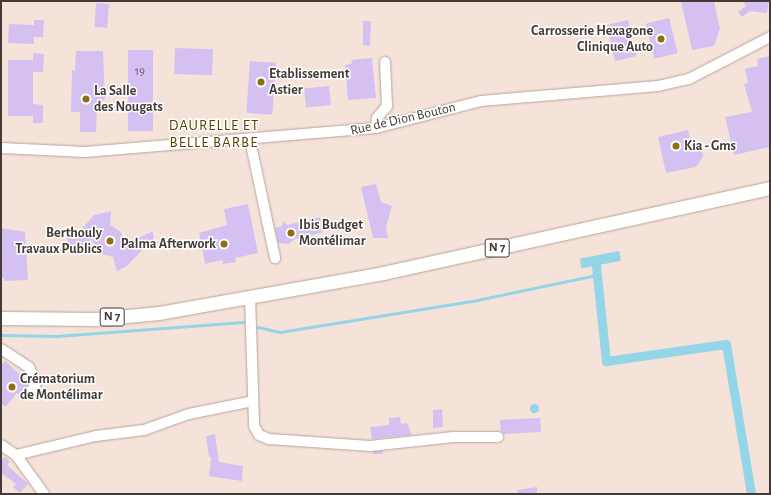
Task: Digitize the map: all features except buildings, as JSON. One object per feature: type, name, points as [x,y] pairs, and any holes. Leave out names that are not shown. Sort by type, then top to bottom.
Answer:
[{"type":"main road","name":"N 7","points":[[1,318],[96,319],[159,313],[383,273],[770,188]]},
{"type":"street","name":"Rue de Dion Bouton","points":[[1,148],[85,152],[250,140],[376,128],[481,101],[658,86],[689,79],[770,37]]},
{"type":"street","points":[[376,128],[379,114],[387,106],[385,62]]},
{"type":"street","points":[[250,140],[275,258]]},
{"type":"street","points":[[250,296],[254,426],[259,435],[269,439],[370,446],[454,437],[498,437]]},
{"type":"street","points":[[1,349],[29,367],[36,383],[31,392]]},
{"type":"street","points":[[16,455],[96,436],[144,430],[189,414],[253,401]]},
{"type":"street","points":[[1,445],[16,455],[44,494]]},
{"type":"water","points":[[619,251],[621,261],[582,268],[580,259]]},
{"type":"water","points":[[534,403],[539,408],[534,413],[529,408]]},
{"type":"waterway","points":[[596,266],[606,361],[726,344],[751,494]]},
{"type":"waterway","points":[[258,327],[280,332],[477,300],[597,275]]},
{"type":"waterway","points":[[1,335],[57,336],[243,322]]},
{"type":"place","name":"Carrosserie Hexagone Clinique Auto","points":[[661,39]]},
{"type":"place","name":"Etablissement Astier","points":[[261,82]]},
{"type":"place","name":"La Salle des Nougats","points":[[86,99]]},
{"type":"place","name":"Kia - Gms","points":[[676,146]]},
{"type":"place","name":"Ibis Budget Montélimar","points":[[291,233]]},
{"type":"place","name":"Berthouly Travaux Publics","points":[[110,241]]},
{"type":"place","name":"Palma Afterwork","points":[[224,244]]},
{"type":"place","name":"Crématorium de Montélimar","points":[[12,387]]},
{"type":"district","name":"DAURELLE ET BELLE BARBE","points":[[214,134]]}]
